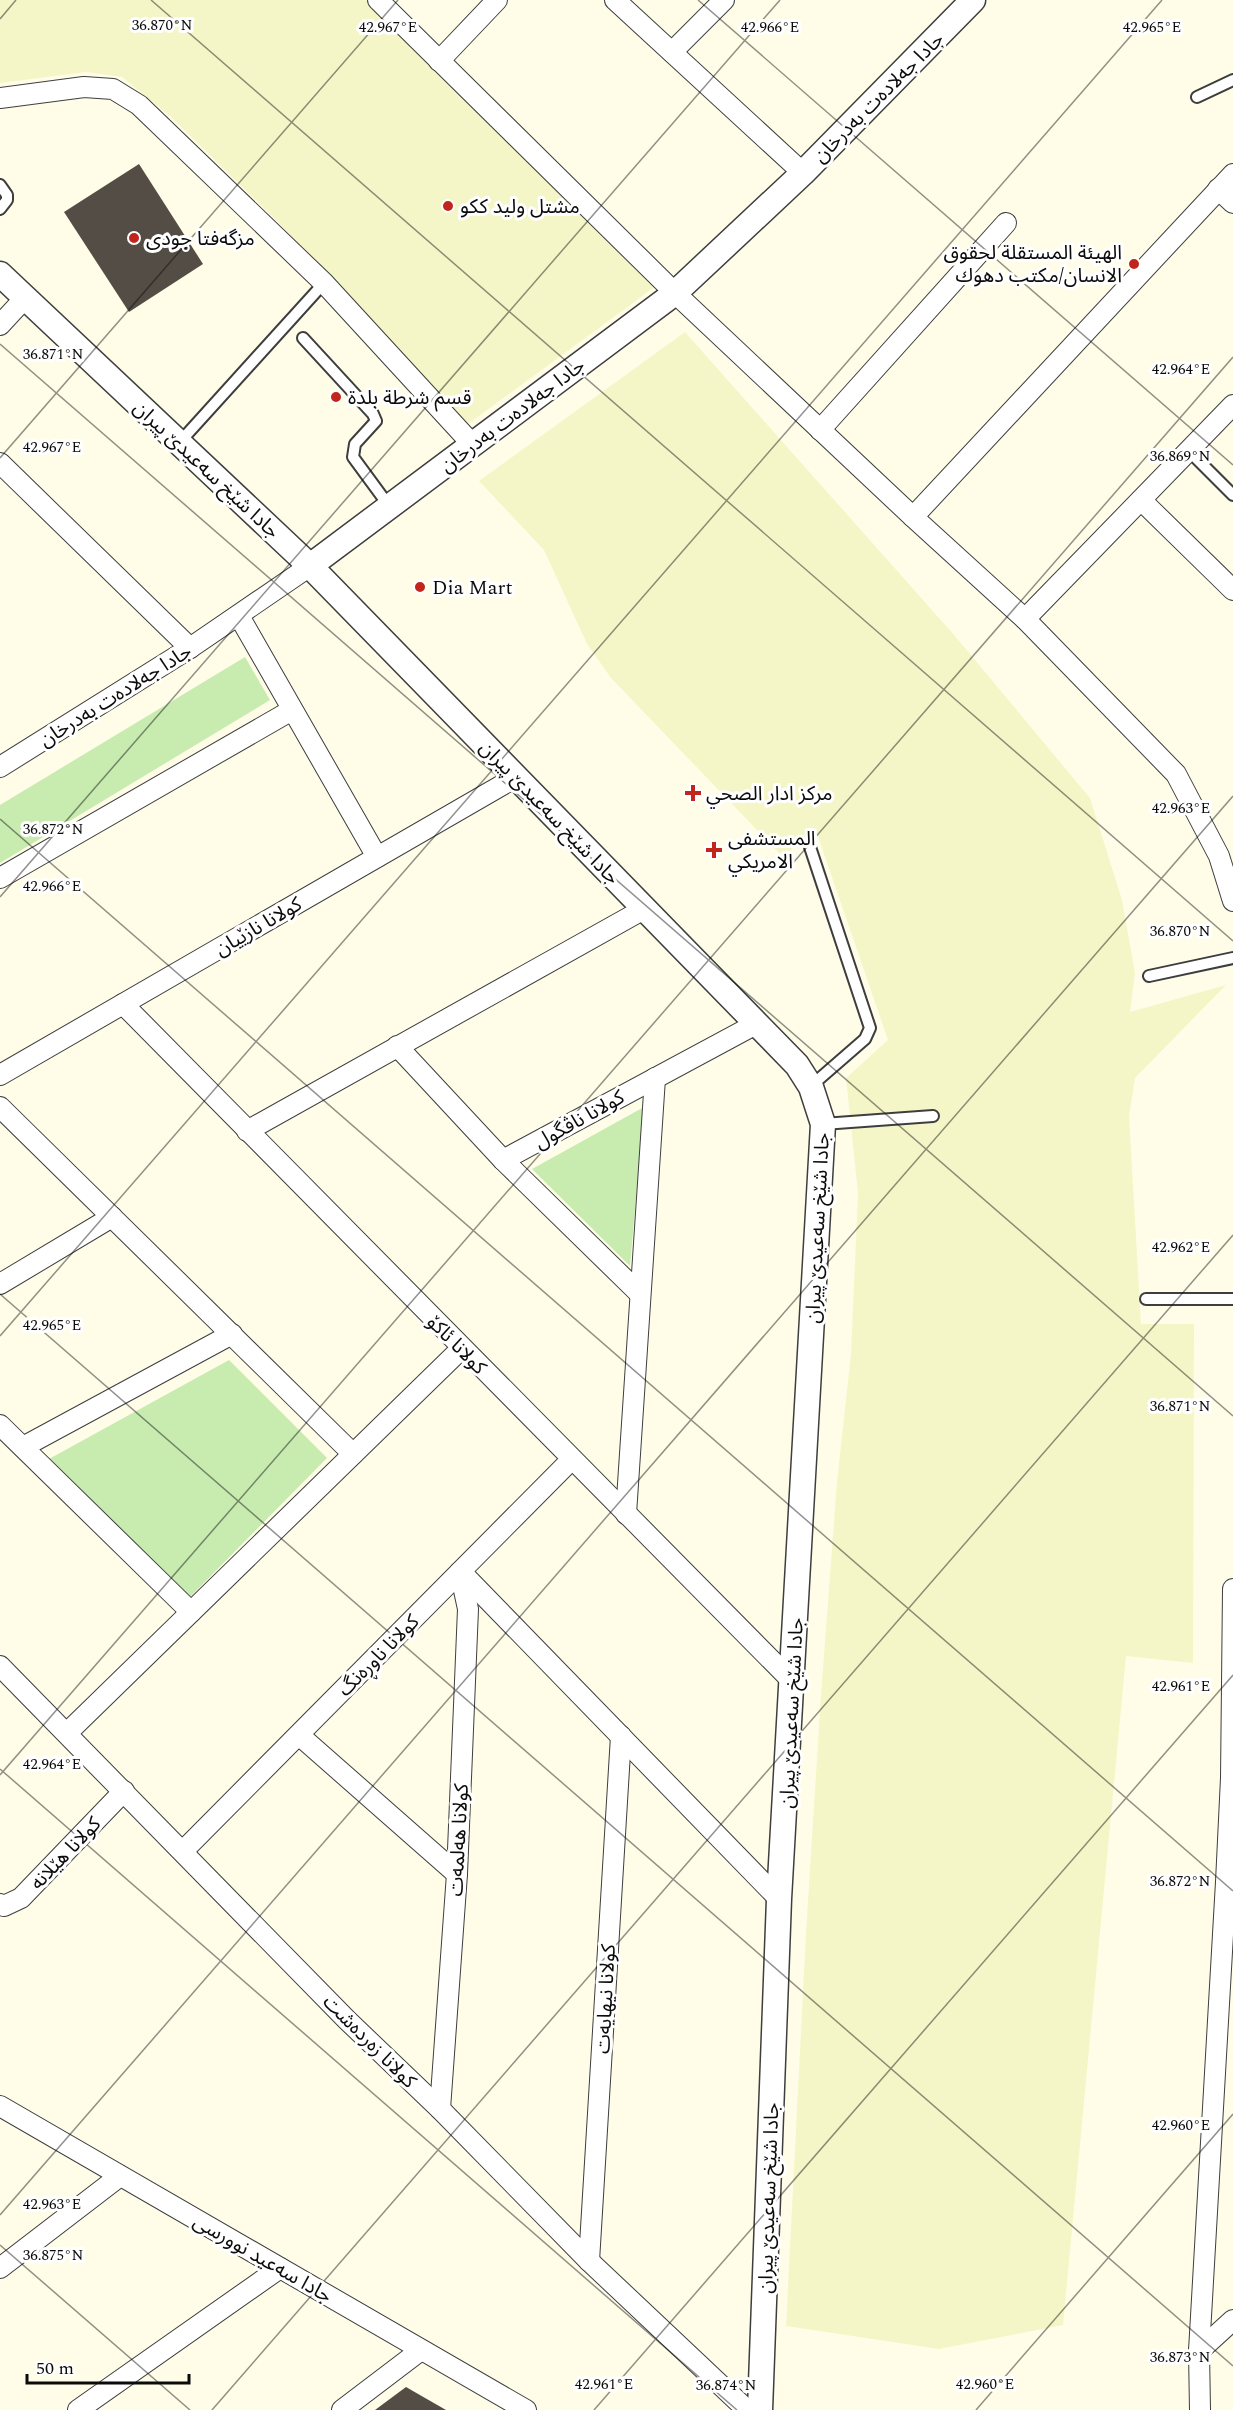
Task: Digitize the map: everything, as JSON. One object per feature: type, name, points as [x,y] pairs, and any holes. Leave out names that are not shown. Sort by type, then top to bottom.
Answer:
[{"type":"street","points":[[378,0],[675,293],[1025,619],[1176,774],[1219,856],[1233,901]]},
{"type":"street","points":[[439,61],[497,0]]},
{"type":"street","points":[[615,0],[803,173]]},
{"type":"street","points":[[672,52],[724,0]]},
{"type":"street","name":"جادا جەلادەت بەدرخان","points":[[0,767],[239,616],[310,566],[675,293],[803,173],[971,1]]},
{"type":"street","points":[[0,98],[84,87],[113,89],[139,105],[324,283],[472,444]]},
{"type":"street","points":[[913,517],[1233,174]]},
{"type":"street","points":[[1218,189],[1233,203]]},
{"type":"street","points":[[820,430],[1006,223]]},
{"type":"street","name":"جادا شێخ سەعیدێ پیران","points":[[0,274],[310,566],[797,1065],[811,1087],[823,1124],[779,1899],[760,2410]]},
{"type":"street","points":[[0,325],[25,298]]},
{"type":"street","points":[[1025,619],[1233,405]]},
{"type":"street","points":[[0,463],[190,648]]},
{"type":"street","points":[[1141,500],[1233,590]]},
{"type":"street","points":[[239,616],[377,857]]},
{"type":"street","points":[[0,878],[292,710]]},
{"type":"street","name":"کولانا نازێیان","points":[[0,1075],[516,777]]},
{"type":"street","points":[[247,1131],[644,909]]},
{"type":"street","name":"کولانا ئاکۆ","points":[[123,1004],[793,1682]]},
{"type":"street","name":"کولانا ناڤگول","points":[[503,1160],[756,1024]]},
{"type":"street","points":[[397,1046],[503,1160],[640,1294]]},
{"type":"street","points":[[626,1514],[655,1078]]},
{"type":"street","points":[[0,1107],[353,1454]]},
{"type":"street","points":[[0,1284],[112,1217]]},
{"type":"street","points":[[22,1447],[232,1334]]},
{"type":"street","points":[[67,1733],[462,1348]]},
{"type":"street","points":[[0,1425],[191,1612]]},
{"type":"street","name":"کولانا ناوڕەنگ","points":[[183,1851],[572,1459]]},
{"type":"street","points":[[460,1572],[779,1899]]},
{"type":"street","name":"کولانا هەلمەت","points":[[440,2109],[457,1874],[468,1609],[460,1572]]},
{"type":"street","points":[[1200,2410],[1199,2351],[1230,1886],[1233,1589]]},
{"type":"street","name":"کولانا زەردەشت","points":[[0,1666],[347,2020],[440,2109],[589,2261],[747,2410]]},
{"type":"street","points":[[299,1735],[457,1874]]},
{"type":"street","name":"کولانا نیهایەت","points":[[589,2261],[621,1736]]},
{"type":"street","name":"کولانا هێلانە","points":[[0,1904],[4,1906],[21,1898],[124,1791]]},
{"type":"street","name":"جادا سەعید نوورسی","points":[[0,2106],[526,2410]]},
{"type":"street","points":[[0,2268],[120,2176]]},
{"type":"street","points":[[78,2410],[280,2268]]},
{"type":"street","points":[[1199,2351],[1233,2320]]},
{"type":"street","points":[[342,2410],[421,2350]]},
{"type":"lane","points":[[1197,97],[1233,80]]},
{"type":"lane","points":[[0,185],[8,195],[0,209]]},
{"type":"lane","points":[[179,443],[324,283]]},
{"type":"lane","points":[[303,338],[373,414],[376,422],[355,444],[353,457],[389,507]]},
{"type":"lane","points":[[1189,451],[1233,495]]},
{"type":"lane","points":[[810,847],[870,1028],[865,1039],[811,1087]]},
{"type":"lane","points":[[1149,976],[1233,958]]},
{"type":"lane","points":[[823,1124],[933,1116]]},
{"type":"lane","points":[[1146,1299],[1233,1299]]},
{"type":"green space","points":[[0,0],[368,0],[656,286],[468,424],[276,220],[170,116],[122,77],[86,72],[0,83]]},
{"type":"green space","points":[[685,332],[955,636],[1090,798],[1122,900],[1135,973],[1130,1012],[1226,985],[1135,1078],[1129,1116],[1141,1324],[1194,1324],[1193,1663],[1126,1656],[1063,2325],[939,2349],[786,2326],[821,1695],[837,1482],[851,1354],[858,1193],[846,1078],[888,1040],[815,828],[783,857],[611,678],[587,644],[544,550],[479,481]]},
{"type":"green space","points":[[245,657],[270,700],[0,863],[0,805]]},
{"type":"green space","points":[[644,1107],[630,1266],[532,1169]]},
{"type":"green space","points":[[229,1360],[327,1458],[189,1598],[49,1459]]},
{"type":"building","name":"مزگەفتا جودی","points":[[139,164],[203,264],[129,312],[64,212]]},
{"type":"building","points":[[406,2387],[446,2410],[375,2410]]},
{"type":"place","name":"مشتل وليد ككو","points":[[448,206]]},
{"type":"place","name":"مزگەفتا جودی","points":[[134,238]]},
{"type":"place","name":"الهيئة المستقلة لحقوق الانسان/مكتب دهوك","points":[[1134,264]]},
{"type":"place","name":"قسم شرطة بلدة","points":[[336,397]]},
{"type":"place","name":"Dia Mart","points":[[420,587]]},
{"type":"place","name":"مركز ادار الصحي","points":[[693,793]]},
{"type":"place","name":"المستشفى الامريكي","points":[[714,850]]}]
